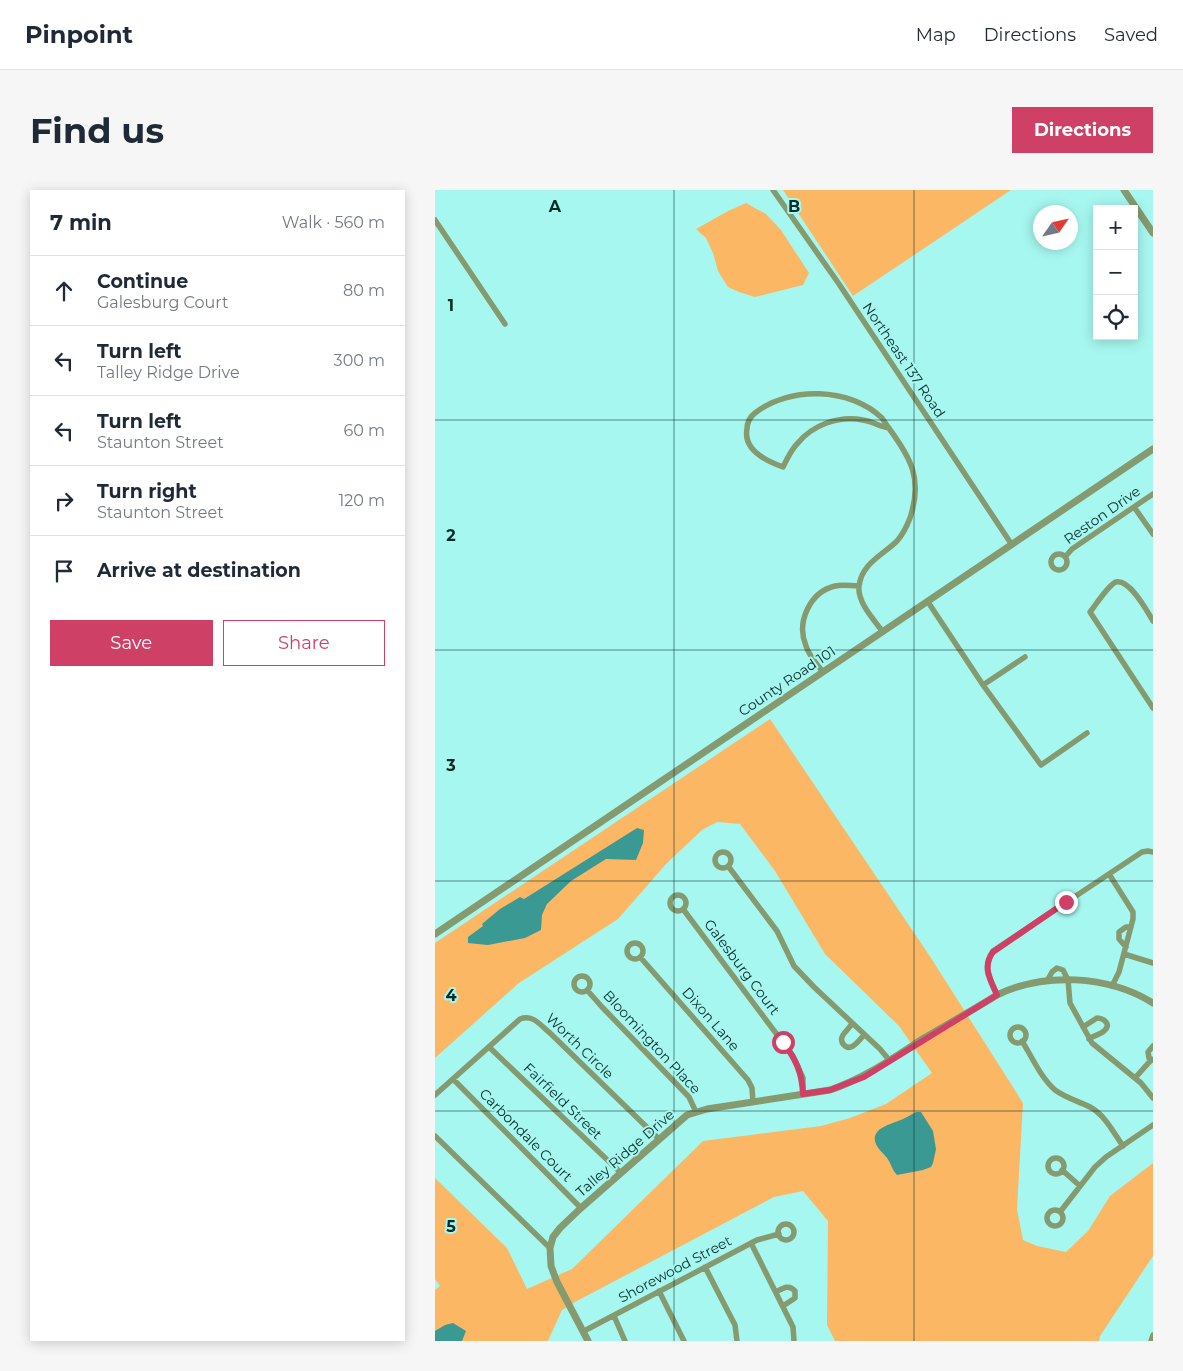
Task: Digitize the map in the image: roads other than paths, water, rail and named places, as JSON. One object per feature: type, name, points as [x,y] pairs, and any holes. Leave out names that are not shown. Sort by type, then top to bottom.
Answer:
[{"type":"street","name":"Northeast 137 Road","points":[[773,190],[839,284],[1012,545]]},
{"type":"street","points":[[1124,190],[1153,233]]},
{"type":"street","points":[[435,220],[505,324]]},
{"type":"street","points":[[883,632],[865,607],[859,594],[859,586],[864,572],[869,565],[903,534],[913,507],[915,478],[908,455],[889,428],[881,418],[856,402],[826,394],[807,394],[775,402],[754,414],[747,423],[746,435],[750,446],[759,456],[783,467],[803,437],[821,424],[851,418],[873,422],[889,428]]},
{"type":"street","name":"County Road 101","points":[[435,934],[1153,449]]},
{"type":"street","name":"Reston Drive","points":[[1065,557],[1072,549],[1153,494]]},
{"type":"street","points":[[1134,507],[1153,534]]},
{"type":"street","points":[[1153,621],[1130,587],[1123,583],[1116,582],[1111,586],[1090,612],[1153,708]]},
{"type":"street","points":[[823,672],[809,653],[804,639],[803,626],[806,611],[815,598],[828,589],[841,586],[859,586]]},
{"type":"street","points":[[928,602],[983,685],[1041,765],[1087,733]]},
{"type":"street","points":[[983,685],[1025,657]]},
{"type":"street","points":[[997,995],[986,968],[987,960],[993,952],[1141,852],[1153,852]]},
{"type":"street","points":[[728,866],[777,931],[794,966],[890,1061]]},
{"type":"street","points":[[1109,874],[1133,912],[1119,972],[1112,986]]},
{"type":"street","name":"Galesburg Court","points":[[683,910],[793,1056],[803,1078],[803,1094]]},
{"type":"street","points":[[1126,947],[1119,939],[1119,932],[1126,927],[1131,927]]},
{"type":"street","points":[[1124,954],[1153,964]]},
{"type":"street","name":"Dixon Lane","points":[[640,957],[748,1080],[752,1088],[753,1102]]},
{"type":"street","name":"Talley Ridge Drive","points":[[1047,981],[1052,972],[1057,968],[1063,970],[1068,980]]},
{"type":"street","points":[[1068,980],[1070,1002],[1089,1039],[1141,1082],[1153,1098]]},
{"type":"street","name":"Talley Ridge Drive","points":[[550,1248],[553,1237],[581,1208],[678,1122],[696,1112],[830,1090],[845,1085],[864,1077],[997,995],[1009,989],[1029,984],[1047,981],[1089,981],[1112,986],[1153,1003]]},
{"type":"street","name":"Bloomington Place","points":[[587,990],[689,1097],[696,1112]]},
{"type":"street","name":"Worth Circle","points":[[435,1095],[519,1019],[525,1017],[535,1020],[659,1139]]},
{"type":"street","points":[[1083,1027],[1097,1018],[1101,1018],[1106,1022],[1107,1025],[1104,1031],[1089,1039]]},
{"type":"street","points":[[852,1023],[842,1036],[841,1039],[844,1046],[854,1046],[864,1035]]},
{"type":"street","points":[[1022,1042],[1054,1089],[1068,1098],[1090,1107],[1102,1116],[1123,1146]]},
{"type":"street","points":[[1135,1078],[1152,1060],[1148,1052],[1153,1046]]},
{"type":"street","name":"Fairfield Street","points":[[489,1047],[621,1173]]},
{"type":"street","name":"Carbondale Court","points":[[453,1079],[581,1208]]},
{"type":"street","points":[[1060,1212],[1101,1162],[1153,1125]]},
{"type":"street","points":[[435,1136],[550,1248],[551,1266],[557,1282],[588,1341]]},
{"type":"street","points":[[1063,1170],[1081,1186]]},
{"type":"street","name":"Shorewood Street","points":[[584,1331],[751,1243],[779,1234]]},
{"type":"street","points":[[751,1243],[793,1327],[794,1341]]},
{"type":"street","points":[[705,1267],[735,1325],[737,1341]]},
{"type":"street","points":[[776,1292],[786,1287],[795,1291],[795,1298],[783,1306]]},
{"type":"street","points":[[659,1291],[684,1341]]},
{"type":"street","points":[[614,1316],[625,1341]]},
{"type":"street","points":[[1151,1341],[1153,1335]]},
{"type":"water","points":[[637,828],[644,830],[643,843],[636,860],[606,859],[571,881],[547,904],[542,915],[541,930],[525,938],[488,945],[468,943],[468,937],[483,926],[482,924],[500,909],[520,897],[524,899]]},
{"type":"water","points":[[916,1112],[921,1112],[933,1131],[936,1149],[933,1163],[931,1167],[923,1170],[897,1175],[877,1146],[875,1136],[885,1126]]},
{"type":"water","points":[[453,1323],[466,1331],[462,1341],[435,1341],[435,1331]]}]
